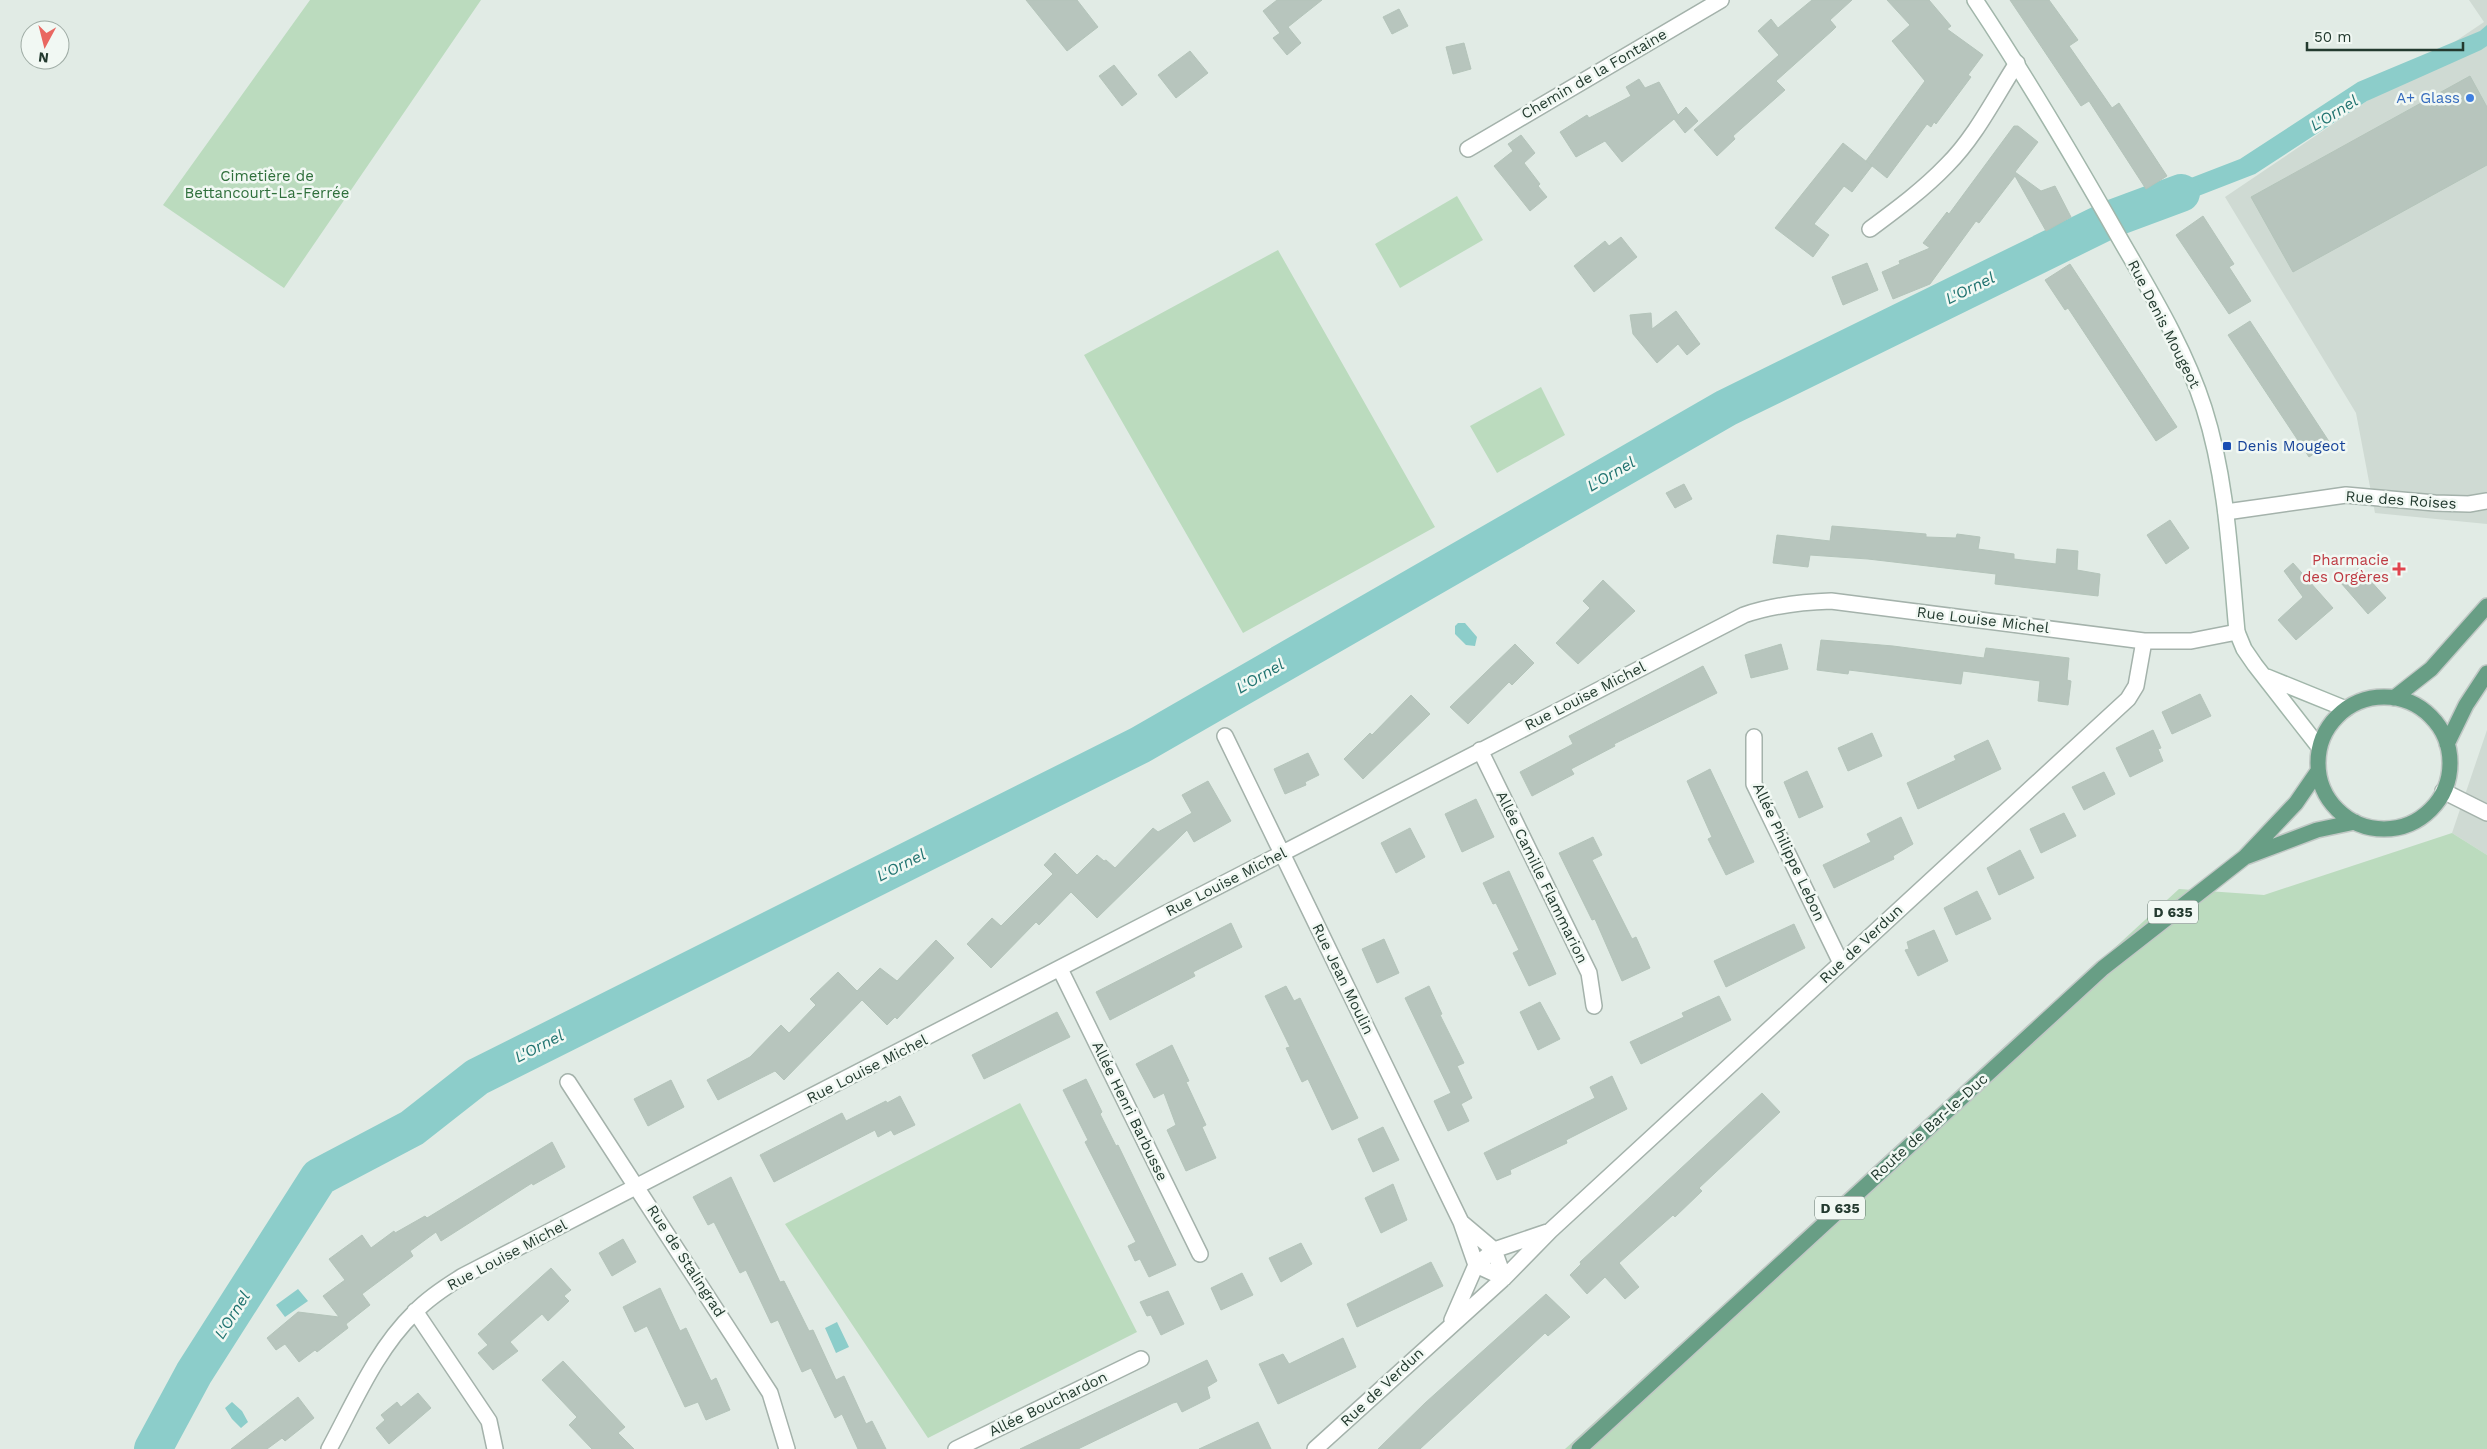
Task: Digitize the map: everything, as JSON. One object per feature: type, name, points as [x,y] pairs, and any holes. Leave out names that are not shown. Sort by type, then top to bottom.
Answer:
[{"type":"main road","points":[[2394,698],[2431,669],[2487,606]]},
{"type":"main road","points":[[2447,744],[2466,705],[2487,673]]},
{"type":"main road","points":[[2394,698],[2412,703],[2427,713],[2439,727],[2447,744],[2450,759],[2448,775],[2436,803],[2413,822],[2384,828],[2370,827],[2356,822],[2334,806],[2324,790],[2318,771],[2320,747],[2329,725],[2346,709],[2369,699],[2394,698]]},
{"type":"main road","name":"Route de Bar-le-Duc","points":[[1579,1449],[2103,968],[2244,857],[2296,803],[2318,771]]},
{"type":"main road","name":"Route de Bar-le-Duc","points":[[2244,857],[2317,830],[2356,822]]},
{"type":"street","name":"Chemin de la Fontaine","points":[[1468,149],[1721,0]]},
{"type":"street","name":"Rue Denis Mougeot","points":[[1975,0],[2017,63],[2103,208],[2154,299],[2193,378],[2204,410],[2219,468],[2226,512],[2237,632],[2244,649],[2320,747]]},
{"type":"street","points":[[1870,229],[1923,188],[1948,164],[1970,137],[2017,63]]},
{"type":"street","name":"Rue des Roises","points":[[2226,512],[2346,495],[2435,504],[2469,504],[2487,501]]},
{"type":"street","name":"Rue Louise Michel","points":[[329,1449],[387,1345],[415,1311],[438,1292],[463,1276],[638,1188],[1703,634],[1744,615],[1772,606],[1800,602],[1831,601],[2144,641],[2192,641],[2237,632]]},
{"type":"street","name":"Rue de Verdun","points":[[1315,1449],[1504,1278],[1550,1231],[2128,699],[2136,686],[2144,641]]},
{"type":"street","name":"Rue Denis Mougeot","points":[[2267,677],[2346,709]]},
{"type":"street","name":"Rue Jean Moulin","points":[[1225,736],[1461,1222],[1476,1265]]},
{"type":"street","name":"Allée Philippe Lebon","points":[[1754,737],[1754,784],[1841,963]]},
{"type":"street","name":"Allée Camille Flammarion","points":[[1480,750],[1589,973],[1594,1006]]},
{"type":"street","points":[[2443,790],[2487,813]]},
{"type":"street","name":"Allée Henri Barbusse","points":[[1060,969],[1200,1254]]},
{"type":"street","name":"Rue de Stalingrad","points":[[568,1082],[770,1393],[786,1449]]},
{"type":"street","name":"Rue Jean Moulin","points":[[1461,1222],[1494,1250]]},
{"type":"street","name":"Rue de Verdun","points":[[1449,1326],[1476,1265],[1494,1250],[1550,1231]]},
{"type":"street","points":[[1494,1250],[1504,1278]]},
{"type":"street","points":[[1476,1265],[1504,1278]]},
{"type":"street","points":[[415,1311],[489,1421],[495,1449]]},
{"type":"street","name":"Allée Bouchardon","points":[[956,1449],[1141,1360]]},
{"type":"shaded area","points":[[2469,0],[2487,0],[2487,524],[2375,513],[2356,413],[2225,197],[2484,22]]},
{"type":"shaded area","points":[[2487,730],[2487,855],[2452,833]]},
{"type":"green space","name":"Cimetière de Bettancourt-La-Ferrée","points":[[310,0],[481,0],[284,288],[163,205]]},
{"type":"green space","points":[[1457,196],[1483,240],[1400,288],[1375,244]]},
{"type":"green space","points":[[1278,250],[1435,527],[1243,633],[1084,355]]},
{"type":"green space","points":[[1541,387],[1565,435],[1497,473],[1470,426]]},
{"type":"green space","points":[[2452,833],[2487,855],[2487,1449],[1565,1449],[2179,889],[2264,895]]},
{"type":"green space","points":[[1020,1103],[1137,1332],[928,1438],[785,1224]]},
{"type":"water","points":[[2487,25],[2487,46],[2481,50],[2367,101],[2255,174],[2139,219],[2126,203],[2240,159],[2358,82],[2480,31]]},
{"type":"water","points":[[1458,623],[1465,623],[1477,637],[1475,646],[1466,645],[1455,634],[1455,626]]},
{"type":"water","points":[[298,1289],[308,1301],[285,1317],[276,1305]]},
{"type":"water","points":[[837,1322],[849,1347],[836,1353],[825,1328]]},
{"type":"water","points":[[232,1402],[242,1411],[248,1422],[241,1428],[225,1408]]},
{"type":"building","points":[[1026,0],[1077,0],[1098,27],[1067,51]]},
{"type":"building","points":[[1277,0],[1322,0],[1288,27],[1301,43],[1287,55],[1273,38],[1280,33],[1263,11]]},
{"type":"building","points":[[1812,0],[1852,0],[1830,20],[1836,27],[1776,81],[1785,90],[1733,136],[1735,139],[1717,156],[1694,130],[1779,55],[1758,31],[1771,19],[1778,28]]},
{"type":"building","points":[[1887,0],[1929,0],[1951,26],[1947,29],[1983,55],[1968,75],[1971,77],[1936,124],[1934,122],[1931,127],[1927,124],[1887,178],[1866,161],[1925,81],[1892,41],[1910,25]]},
{"type":"building","points":[[2010,0],[2049,0],[2078,40],[2069,46],[2112,108],[2119,103],[2167,176],[2146,189],[2089,101],[2081,106]]},
{"type":"building","points":[[1399,9],[1408,26],[1392,34],[1383,17]]},
{"type":"building","points":[[1464,43],[1471,69],[1453,74],[1446,47]]},
{"type":"building","points":[[1190,51],[1208,73],[1176,98],[1158,75]]},
{"type":"building","points":[[1114,65],[1137,94],[1122,106],[1099,76]]},
{"type":"building","points":[[2470,76],[2487,107],[2487,165],[2293,272],[2251,197]]},
{"type":"building","points":[[1639,79],[1645,88],[1659,82],[1678,115],[1686,107],[1698,121],[1685,133],[1674,119],[1622,162],[1605,141],[1576,157],[1560,132],[1587,115],[1589,118],[1631,96],[1626,87]]},
{"type":"building","points":[[2014,126],[2018,126],[2038,142],[2015,172],[2041,191],[2055,186],[2071,217],[2046,231],[2015,176],[1979,223],[1976,221],[1930,284],[1893,299],[1882,272],[1900,264],[1899,261],[1930,248],[1923,243],[1947,212],[1949,214]]},
{"type":"building","points":[[1521,135],[1535,153],[1524,163],[1547,197],[1530,211],[1494,166],[1513,151],[1508,144]]},
{"type":"building","points":[[1843,143],[1872,166],[1852,192],[1844,186],[1814,224],[1829,235],[1813,257],[1775,228]]},
{"type":"building","points":[[2203,216],[2234,264],[2229,267],[2251,301],[2229,314],[2176,235]]},
{"type":"building","points":[[1621,237],[1637,257],[1594,292],[1574,266],[1605,241],[1609,246]]},
{"type":"building","points":[[1867,263],[1878,290],[1843,305],[1832,277]]},
{"type":"building","points":[[2070,264],[2177,427],[2156,441],[2068,308],[2065,310],[2045,280]]},
{"type":"building","points":[[1676,311],[1700,344],[1687,355],[1678,344],[1657,363],[1633,334],[1630,315],[1651,313],[1652,329]]},
{"type":"building","points":[[2250,321],[2330,443],[2309,457],[2228,335]]},
{"type":"building","points":[[1684,484],[1692,499],[1675,508],[1666,493]]},
{"type":"building","points":[[2170,520],[2189,548],[2166,564],[2147,535]]},
{"type":"building","points":[[1832,526],[1926,534],[1926,537],[1956,538],[1957,534],[1980,537],[1978,549],[2014,554],[2014,559],[2056,564],[2057,549],[2078,551],[2077,570],[2100,574],[2098,596],[1995,584],[1996,574],[1868,559],[1810,555],[1808,567],[1773,563],[1777,535],[1830,541]]},
{"type":"building","points":[[2293,563],[2333,608],[2296,640],[2278,620],[2303,597],[2284,571]]},
{"type":"building","points":[[2359,568],[2386,598],[2368,614],[2341,583]]},
{"type":"building","points":[[1603,580],[1635,611],[1578,664],[1556,643],[1590,608],[1583,601]]},
{"type":"building","points":[[1821,640],[1893,646],[1984,658],[1986,648],[2069,658],[2067,680],[2071,681],[2068,705],[2038,701],[2040,681],[1963,671],[1961,684],[1849,670],[1848,674],[1817,670]]},
{"type":"building","points":[[1515,644],[1534,663],[1512,685],[1509,682],[1468,724],[1450,707]]},
{"type":"building","points":[[1781,644],[1788,669],[1751,678],[1745,655]]},
{"type":"building","points":[[1703,666],[1717,693],[1614,744],[1615,746],[1571,769],[1574,774],[1532,796],[1520,772],[1573,744],[1569,736]]},
{"type":"building","points":[[2200,694],[2211,716],[2172,734],[2162,712]]},
{"type":"building","points":[[1411,695],[1430,714],[1363,779],[1344,759],[1370,733],[1372,735]]},
{"type":"building","points":[[2153,730],[2161,748],[2158,749],[2163,761],[2130,777],[2116,748]]},
{"type":"building","points":[[1872,733],[1882,756],[1848,771],[1838,748]]},
{"type":"building","points":[[1988,740],[2001,769],[1918,809],[1907,783],[1956,760],[1954,756]]},
{"type":"building","points":[[1308,753],[1319,775],[1305,782],[1306,785],[1285,794],[1274,769]]},
{"type":"building","points":[[1710,769],[1754,862],[1726,875],[1708,839],[1712,837],[1687,781]]},
{"type":"building","points":[[1807,771],[1823,807],[1799,818],[1784,782]]},
{"type":"building","points":[[2104,772],[2115,794],[2084,810],[2072,787]]},
{"type":"building","points":[[1208,781],[1231,821],[1194,842],[1187,830],[1097,918],[1071,892],[1039,925],[1036,922],[991,968],[967,944],[992,918],[1001,926],[1053,874],[1044,865],[1055,853],[1077,875],[1097,855],[1115,868],[1153,828],[1158,832],[1192,813],[1182,795]]},
{"type":"building","points":[[1476,799],[1494,837],[1462,852],[1445,814]]},
{"type":"building","points":[[2064,813],[2076,836],[2041,853],[2030,829]]},
{"type":"building","points":[[1901,817],[1913,844],[1893,856],[1894,859],[1834,888],[1823,865],[1871,842],[1867,834]]},
{"type":"building","points":[[1410,828],[1425,857],[1396,873],[1381,843]]},
{"type":"building","points":[[1593,837],[1602,855],[1592,860],[1632,939],[1636,937],[1650,968],[1622,981],[1595,919],[1592,920],[1559,853]]},
{"type":"building","points":[[2020,850],[2034,878],[1999,895],[1987,868]]},
{"type":"building","points":[[1509,871],[1556,974],[1529,986],[1513,953],[1519,950],[1496,903],[1493,904],[1483,883]]},
{"type":"building","points":[[1977,891],[1991,919],[1956,935],[1944,908]]},
{"type":"building","points":[[1231,923],[1242,947],[1193,972],[1195,976],[1110,1020],[1096,992]]},
{"type":"building","points":[[1794,924],[1805,948],[1726,987],[1714,961]]},
{"type":"building","points":[[1934,930],[1948,961],[1918,976],[1905,950],[1909,949],[1907,942]]},
{"type":"building","points":[[1384,939],[1399,973],[1377,983],[1362,949]]},
{"type":"building","points":[[936,940],[954,958],[897,1019],[895,1017],[887,1025],[862,1000],[784,1080],[775,1071],[718,1100],[707,1080],[750,1057],[781,1025],[789,1033],[816,1005],[810,999],[838,972],[857,991],[880,968],[897,981]]},
{"type":"building","points":[[1286,986],[1294,1001],[1300,998],[1358,1118],[1332,1130],[1308,1079],[1302,1082],[1286,1048],[1290,1047],[1265,996]]},
{"type":"building","points":[[1429,986],[1442,1014],[1440,1015],[1464,1063],[1457,1066],[1472,1098],[1461,1104],[1469,1121],[1448,1131],[1434,1101],[1451,1093],[1405,998]]},
{"type":"building","points":[[1719,996],[1731,1020],[1641,1064],[1630,1042],[1684,1017],[1682,1013]]},
{"type":"building","points":[[1540,1002],[1560,1039],[1538,1050],[1520,1012]]},
{"type":"building","points":[[1057,1012],[1070,1037],[984,1079],[972,1055]]},
{"type":"building","points":[[1172,1045],[1189,1081],[1186,1082],[1206,1125],[1202,1127],[1216,1158],[1186,1171],[1167,1130],[1176,1125],[1164,1093],[1154,1098],[1136,1064]]},
{"type":"building","points":[[1612,1076],[1627,1109],[1566,1140],[1567,1143],[1510,1170],[1511,1174],[1497,1180],[1484,1153],[1595,1098],[1590,1087]]},
{"type":"building","points":[[1086,1079],[1102,1112],[1100,1114],[1116,1146],[1118,1145],[1176,1265],[1149,1277],[1140,1259],[1135,1261],[1128,1246],[1136,1242],[1085,1142],[1088,1140],[1063,1090]]},
{"type":"building","points":[[671,1080],[684,1107],[648,1126],[634,1099]]},
{"type":"building","points":[[1762,1093],[1780,1112],[1699,1188],[1702,1191],[1675,1217],[1673,1215],[1619,1263],[1639,1287],[1625,1299],[1605,1277],[1587,1294],[1570,1275],[1581,1264],[1580,1262]]},
{"type":"building","points":[[900,1096],[915,1125],[894,1135],[891,1130],[878,1137],[875,1130],[774,1182],[760,1155],[842,1113],[846,1121]]},
{"type":"building","points":[[1383,1127],[1399,1160],[1373,1172],[1358,1139]]},
{"type":"building","points":[[552,1142],[565,1167],[533,1185],[532,1183],[441,1241],[436,1232],[410,1251],[413,1256],[362,1294],[370,1305],[346,1324],[348,1328],[317,1352],[315,1350],[299,1362],[285,1344],[276,1350],[267,1338],[298,1312],[339,1317],[323,1296],[345,1280],[329,1259],[362,1235],[371,1248],[394,1231],[395,1233],[425,1216],[427,1218]]},
{"type":"building","points":[[731,1177],[780,1282],[784,1281],[809,1331],[813,1330],[836,1380],[844,1376],[866,1424],[872,1421],[886,1449],[858,1449],[842,1414],[835,1418],[811,1368],[802,1372],[778,1320],[771,1323],[746,1270],[740,1273],[714,1222],[708,1225],[693,1197]]},
{"type":"building","points":[[1393,1184],[1407,1220],[1381,1233],[1365,1198]]},
{"type":"building","points":[[623,1239],[636,1262],[612,1276],[599,1253]]},
{"type":"building","points":[[1301,1243],[1312,1264],[1281,1282],[1269,1258]]},
{"type":"building","points":[[1431,1262],[1443,1286],[1357,1327],[1347,1304]]},
{"type":"building","points":[[551,1268],[571,1290],[564,1296],[569,1301],[548,1321],[542,1314],[510,1342],[518,1351],[493,1370],[478,1353],[488,1345],[478,1334]]},
{"type":"building","points":[[1242,1273],[1253,1295],[1221,1310],[1211,1288]]},
{"type":"building","points":[[660,1288],[680,1331],[686,1328],[711,1381],[716,1378],[730,1410],[706,1420],[698,1402],[685,1407],[647,1326],[635,1332],[623,1307]]},
{"type":"building","points":[[1168,1291],[1184,1324],[1161,1335],[1151,1315],[1147,1316],[1140,1302]]},
{"type":"building","points":[[1546,1294],[1570,1317],[1548,1336],[1545,1333],[1420,1449],[1378,1449],[1425,1403]]},
{"type":"building","points":[[1343,1338],[1356,1367],[1278,1404],[1259,1364],[1283,1354],[1289,1364]]},
{"type":"building","points":[[1207,1360],[1217,1381],[1207,1387],[1210,1398],[1182,1412],[1177,1402],[1173,1403],[1078,1449],[1020,1449]]},
{"type":"building","points":[[563,1361],[625,1427],[618,1433],[634,1449],[592,1449],[569,1425],[577,1417],[542,1380]]},
{"type":"building","points":[[418,1393],[431,1408],[389,1444],[376,1428],[385,1420],[381,1415],[397,1402],[401,1407]]},
{"type":"building","points":[[298,1397],[314,1418],[285,1441],[282,1438],[267,1449],[231,1449]]},
{"type":"building","points":[[1258,1422],[1271,1449],[1199,1449]]},
{"type":"waterway","name":"L'Ornel","points":[[153,1449],[194,1373],[319,1177],[412,1128],[477,1077],[1140,745],[1726,408],[2111,219],[2181,193]]},
{"type":"place","name":"A+ Glass","points":[[2470,98]]},
{"type":"place","name":"Denis Mougeot","points":[[2227,446]]},
{"type":"place","name":"Pharmacie des Orgères","points":[[2399,569]]}]
